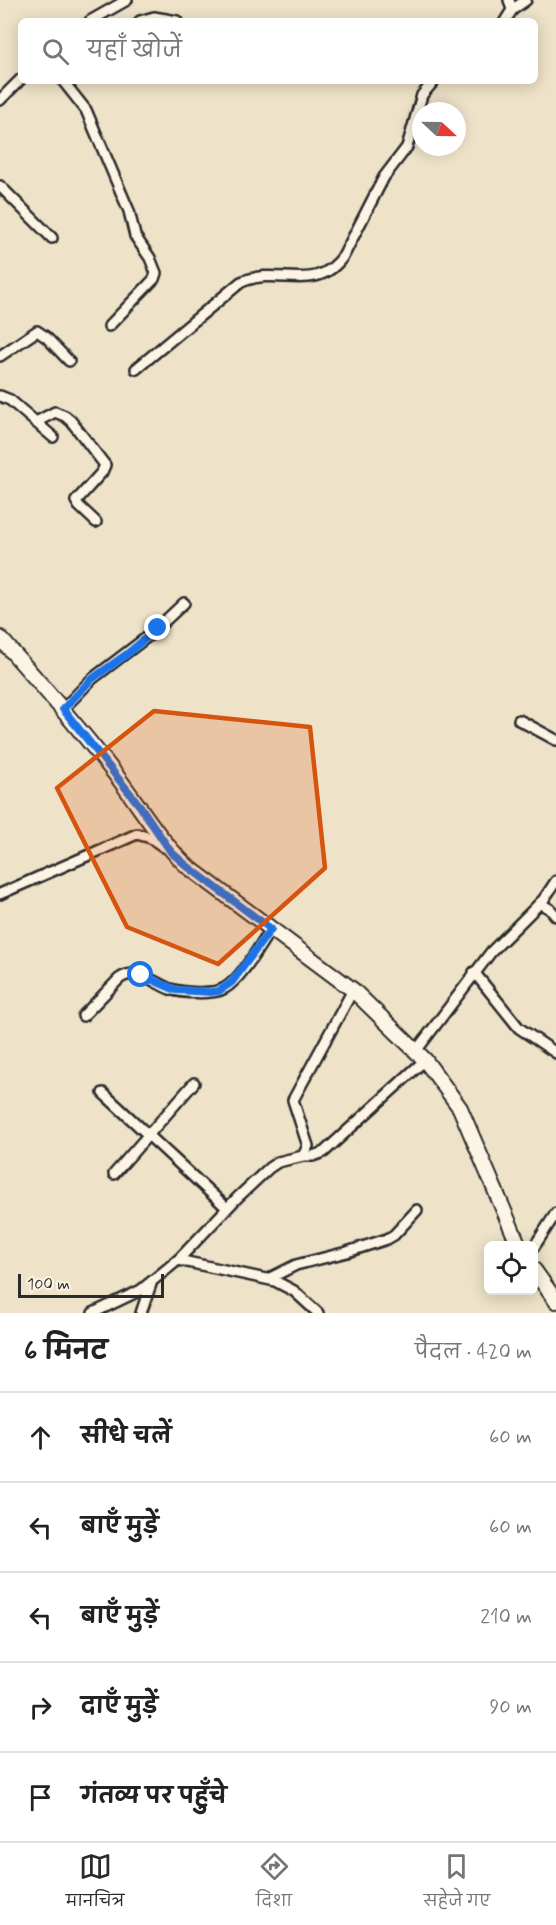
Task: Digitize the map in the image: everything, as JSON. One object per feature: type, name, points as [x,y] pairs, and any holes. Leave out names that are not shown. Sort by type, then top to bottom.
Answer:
[{"type":"street","points":[[95,18],[128,0]]},
{"type":"street","points":[[511,5],[526,0]]},
{"type":"street","points":[[0,100],[18,82]]},
{"type":"street","points":[[65,84],[86,110],[129,211],[135,237],[150,258],[156,273],[154,279],[109,326]]},
{"type":"street","points":[[136,369],[242,282],[275,276],[308,278],[326,273],[336,266],[388,170],[407,147],[422,94],[431,84]]},
{"type":"street","points":[[0,186],[51,238]]},
{"type":"street","points":[[0,356],[37,331],[69,361]]},
{"type":"street","points":[[0,396],[10,400],[53,437]]},
{"type":"street","points":[[36,422],[54,412],[65,416],[105,465],[102,472],[76,501],[96,522]]},
{"type":"street","points":[[63,709],[92,679],[151,634],[184,603]]},
{"type":"street","points":[[0,638],[63,709],[140,806],[171,852]]},
{"type":"street","points":[[519,720],[556,740]]},
{"type":"street","points":[[0,894],[136,834],[151,838],[352,990],[420,1056],[460,1108],[517,1241]]},
{"type":"street","points":[[93,1313],[133,1295],[178,1260],[227,1208],[278,1162],[324,1152],[420,1056],[477,968],[540,903],[556,881]]},
{"type":"street","points":[[540,903],[556,916]]},
{"type":"street","points":[[83,1016],[119,979],[124,975],[134,973],[176,990],[219,991],[232,982],[271,929]]},
{"type":"street","points":[[477,968],[519,1028],[556,1053]]},
{"type":"street","points":[[303,1156],[308,1146],[293,1100],[352,990]]},
{"type":"street","points":[[114,1174],[194,1083]]},
{"type":"street","points":[[104,1093],[227,1208]]},
{"type":"street","points":[[268,1279],[296,1265],[387,1239],[394,1235],[417,1210]]},
{"type":"street","points":[[538,1241],[556,1213]]},
{"type":"street","points":[[178,1260],[268,1279],[285,1285],[318,1313]]},
{"type":"street","points":[[538,1276],[556,1301]]},
{"type":"street","points":[[141,1313],[151,1282]]},
{"type":"highlighted area","points":[[154,711],[310,727],[325,868],[218,964],[127,927],[57,788]]},
{"type":"route","points":[[141,975],[176,990],[219,991],[239,974],[271,929],[171,852],[140,806],[63,709],[92,679],[158,628]]}]
